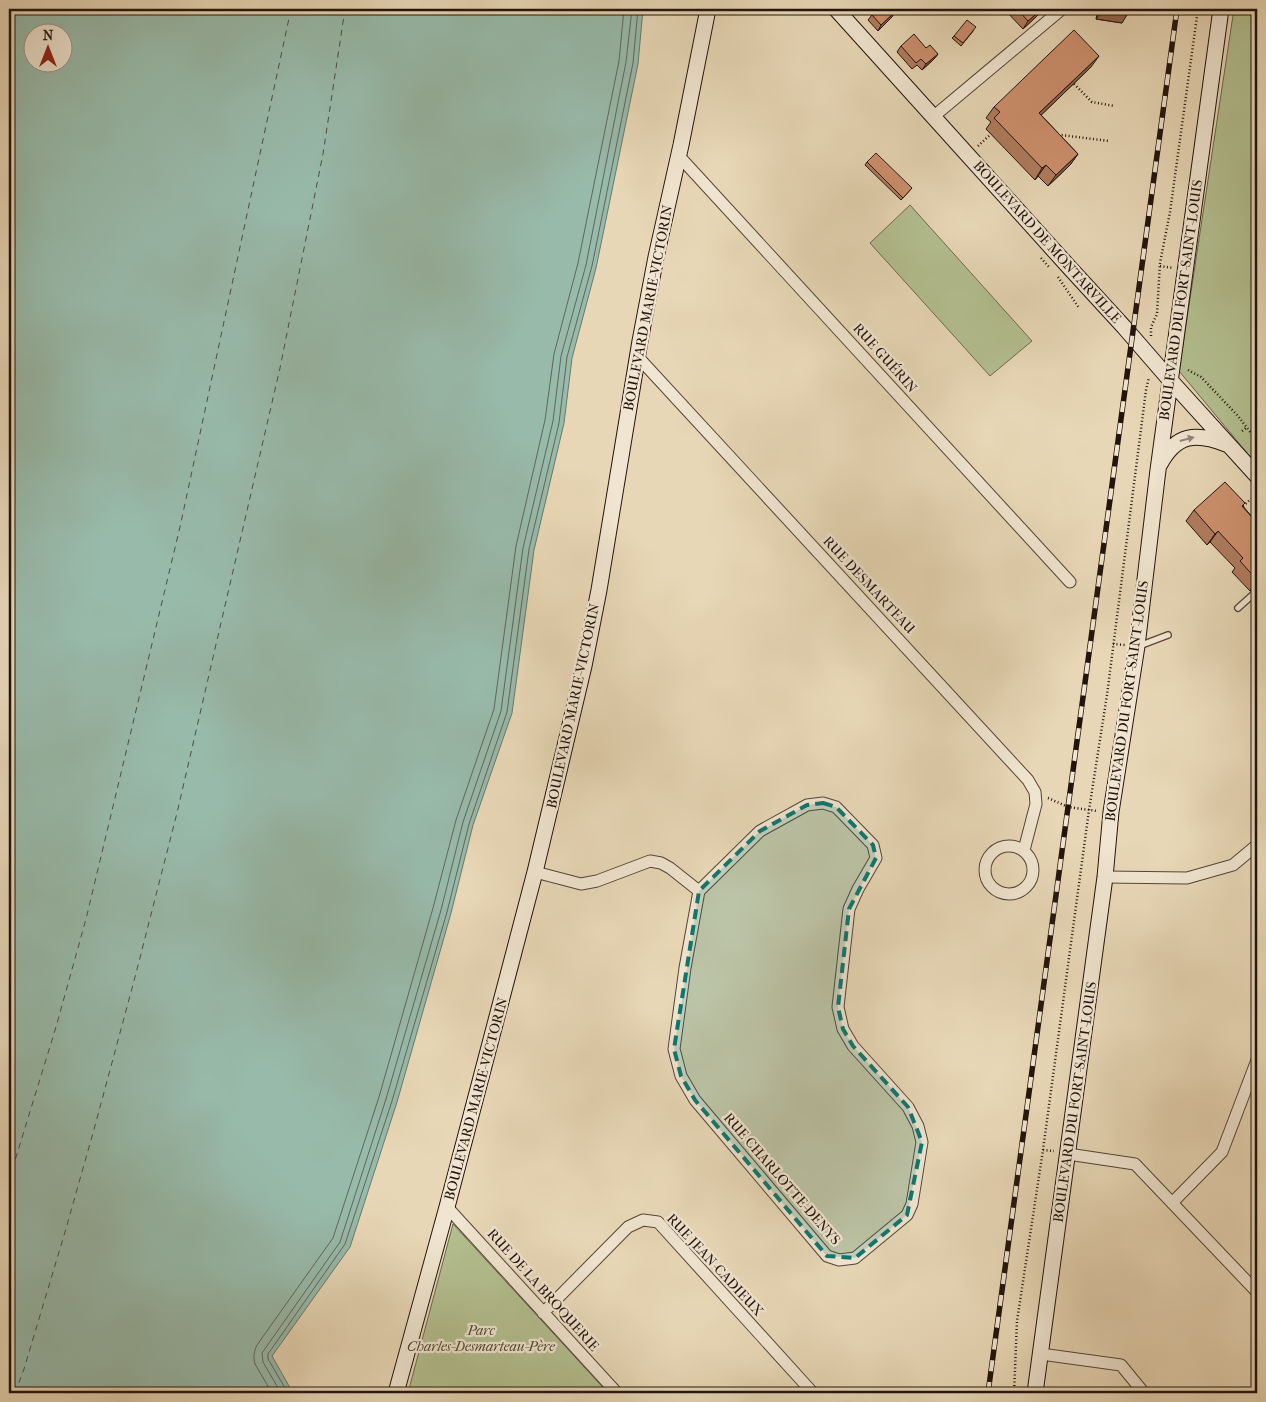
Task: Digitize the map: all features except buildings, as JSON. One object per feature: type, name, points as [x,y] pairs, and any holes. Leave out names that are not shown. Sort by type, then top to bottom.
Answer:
[{"type":"street","name":"BOULEVARD MARIE-VICTORIN","points":[[396,1393],[448,1207],[536,872],[584,666],[599,590],[637,356],[708,9]]},
{"type":"street","name":"BOULEVARD DE MONTARVILLE","points":[[836,9],[1257,476]]},
{"type":"street","points":[[934,117],[1062,9]]},
{"type":"street","name":"BOULEVARD DU FORT-SAINT-LOUIS","points":[[1035,1393],[1105,878],[1111,812],[1137,646],[1158,470],[1221,9]]},
{"type":"street","name":"RUE GUÉRIN","points":[[678,155],[1070,582]]},
{"type":"street","name":"RUE DESMARTEAU","points":[[637,356],[1028,780],[1035,792]]},
{"type":"street","points":[[1158,470],[1170,448],[1186,438],[1208,438],[1230,446]]},
{"type":"street","points":[[1024,850],[1036,804],[1035,792]]},
{"type":"street","name":"RUE CHARLOTTE-DENYS","points":[[823,803],[836,807],[873,845],[876,858],[849,908],[838,1007],[843,1029],[853,1046],[908,1106],[918,1126],[922,1142],[912,1204],[907,1215],[855,1258],[839,1260],[827,1256],[695,1100],[682,1076],[674,1049],[685,968],[699,891],[760,831],[808,805],[823,803]]},
{"type":"street","points":[[1105,878],[1187,878],[1233,866],[1257,845]]},
{"type":"street","points":[[1001,846],[1016,846],[1024,850],[1033,863],[1034,872],[1027,886],[1020,892],[1012,894],[996,891],[990,885],[984,871],[988,856],[1001,846]]},
{"type":"street","points":[[536,872],[581,884],[597,881],[650,861],[661,863],[670,868],[699,891]]},
{"type":"street","points":[[1172,1203],[1222,1152],[1257,1060]]},
{"type":"street","points":[[1068,1154],[1135,1164],[1257,1292]]},
{"type":"street","name":"RUE DE LA BROQUERIE","points":[[448,1207],[617,1393]]},
{"type":"street","name":"RUE JEAN-CADIEUX","points":[[543,1313],[628,1227],[643,1220],[658,1222],[813,1393]]},
{"type":"street","points":[[1041,1354],[1121,1365],[1144,1393]]},
{"type":"lane","points":[[1238,608],[1257,591]]},
{"type":"lane","points":[[1137,646],[1168,635]]},
{"type":"path","name":"BOULEVARD DU FORT-SAINT-LOUIS","points":[[1151,333],[1151,327],[1157,314],[1160,263],[1170,212],[1198,9]]},
{"type":"path","points":[[1074,84],[1092,102],[1114,106]]},
{"type":"path","points":[[976,149],[991,134]]},
{"type":"path","points":[[1056,140],[1061,135],[1109,141]]},
{"type":"path","points":[[1040,257],[1054,272],[1079,308]]},
{"type":"path","points":[[1188,370],[1202,377],[1238,416],[1246,428],[1251,433],[1257,435]]},
{"type":"path","name":"BOULEVARD DU FORT-SAINT-LOUIS","points":[[1014,1393],[1017,1320],[1043,1150],[1089,810],[1107,695],[1148,380]]},
{"type":"path","points":[[1242,431],[1246,428]]},
{"type":"path","points":[[1238,510],[1251,498]]},
{"type":"path","points":[[1248,521],[1257,513]]},
{"type":"path","points":[[1035,792],[1068,807],[1111,812]]},
{"type":"highlighted area","points":[[823,803],[836,807],[873,845],[876,858],[849,909],[838,1007],[843,1029],[853,1046],[908,1107],[922,1142],[907,1215],[855,1258],[827,1256],[695,1100],[681,1076],[674,1049],[699,891],[760,831],[807,805]]},
{"type":"green space","points":[[1234,9],[1257,9],[1257,465],[1179,371]]},
{"type":"green space","points":[[910,205],[1032,341],[990,376],[870,243]]},
{"type":"green space","name":"Parc Charles-Desmarteau-Père","points":[[453,1224],[608,1393],[408,1393]]},
{"type":"water","points":[[9,9],[643,9],[638,64],[596,268],[572,358],[564,423],[534,550],[512,713],[473,825],[451,913],[397,1102],[350,1247],[272,1356],[293,1393],[9,1393]]},
{"type":"ferry route","points":[[9,1180],[56,1027],[86,919],[180,527],[291,9]]},
{"type":"ferry route","points":[[15,1393],[24,1369],[93,1133],[177,813],[280,368],[323,154],[345,9]]},
{"type":"railway","points":[[988,1393],[1177,9]]}]
